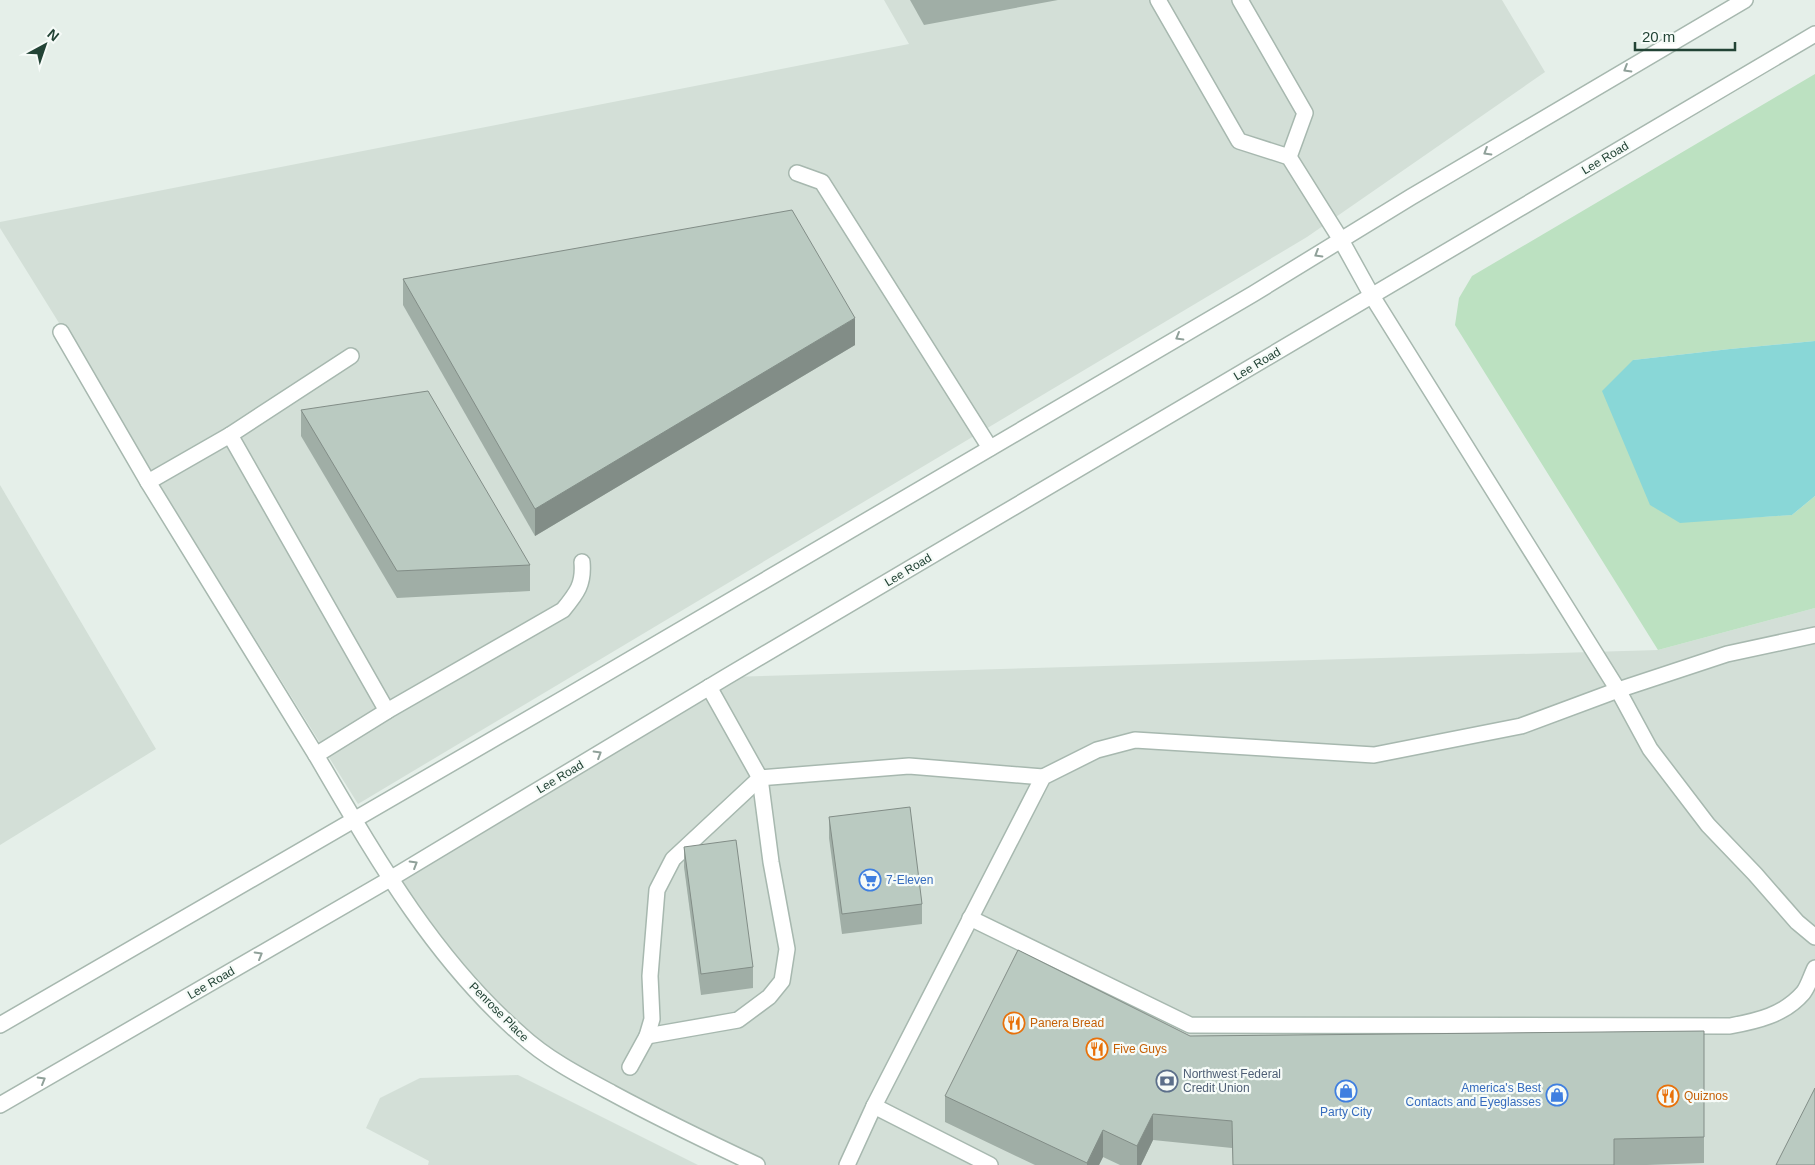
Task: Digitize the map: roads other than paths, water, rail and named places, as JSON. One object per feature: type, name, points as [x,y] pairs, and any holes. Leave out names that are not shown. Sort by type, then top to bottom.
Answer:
[{"type":"street","points":[[1158,0],[1239,141],[1289,157],[1341,240],[1372,296],[1618,690],[1650,750],[1708,825],[1755,874],[1797,922],[1815,936]]},
{"type":"street","points":[[1240,0],[1306,113],[1289,157]]},
{"type":"street","points":[[0,1025],[566,697],[1253,294],[1745,0]]},
{"type":"street","name":"Lee Road","points":[[0,1105],[390,879],[710,687],[1815,34]]},
{"type":"street","points":[[797,173],[822,182],[990,448]]},
{"type":"street","name":"Penrose Place","points":[[61,332],[148,482],[316,754],[390,879],[437,944],[486,1002],[520,1035],[563,1066],[643,1110],[758,1165]]},
{"type":"street","points":[[148,482],[230,435],[350,356]]},
{"type":"street","points":[[230,435],[387,711]]},
{"type":"street","points":[[316,754],[563,610],[576,595],[583,577],[582,562]]},
{"type":"street","points":[[630,1066],[647,1036],[652,1019],[650,976],[657,890],[673,859],[760,778],[909,766],[1043,776],[1097,750],[1135,740],[1374,755],[1521,726],[1618,690],[1727,654],[1815,635]]},
{"type":"street","points":[[647,1036],[738,1020],[769,997],[782,981],[787,949],[770,862],[760,778],[710,687]]},
{"type":"street","points":[[847,1165],[874,1106],[1043,776]]},
{"type":"street","points":[[970,918],[1190,1025],[1730,1026],[1757,1021],[1781,1012],[1804,992],[1815,968]]},
{"type":"street","points":[[874,1106],[990,1165]]},
{"type":"water","points":[[1815,341],[1815,496],[1792,515],[1680,523],[1650,505],[1602,391],[1633,360]]},
{"type":"place","name":"7-Eleven","points":[[870,880]]},
{"type":"place","name":"Panera Bread","points":[[1014,1023]]},
{"type":"place","name":"Five Guys","points":[[1097,1049]]},
{"type":"place","name":"Northwest Federal Credit Union","points":[[1167,1081]]},
{"type":"place","name":"Party City","points":[[1346,1091]]},
{"type":"place","name":"America's Best Contacts and Eyeglasses","points":[[1557,1095]]},
{"type":"place","name":"Quiznos","points":[[1668,1096]]}]
